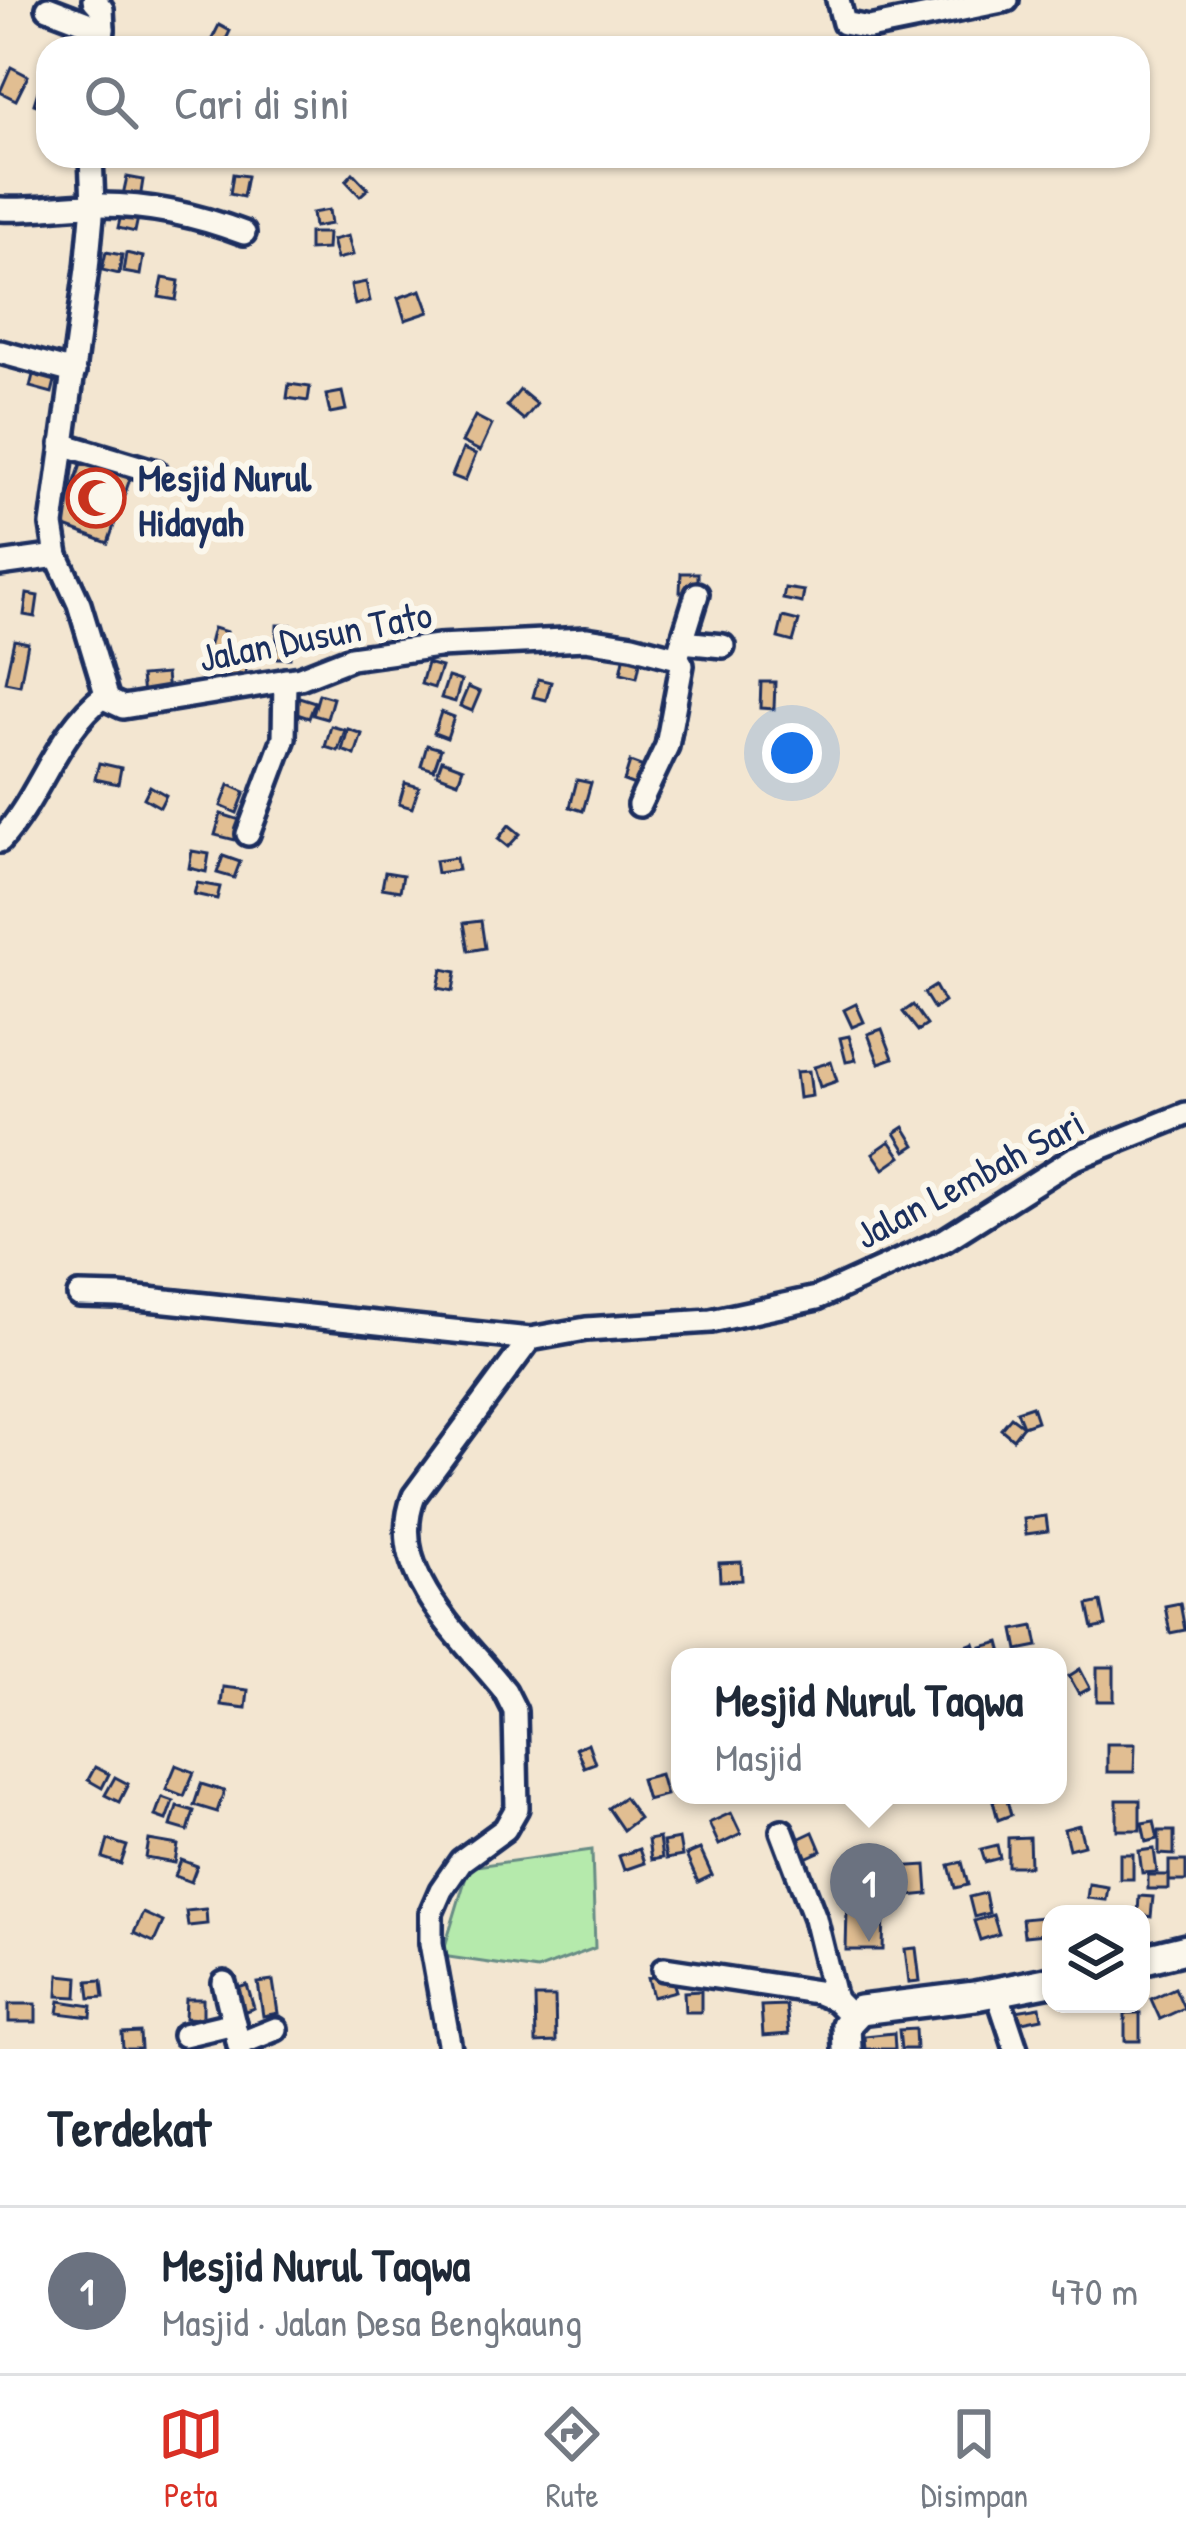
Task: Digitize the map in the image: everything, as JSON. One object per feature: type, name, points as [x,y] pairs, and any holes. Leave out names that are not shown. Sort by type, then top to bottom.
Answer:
[{"type":"street","points":[[94,0],[102,9],[102,36]]},
{"type":"street","points":[[838,0],[844,23],[869,28],[1006,0]]},
{"type":"street","points":[[48,8],[97,36]]},
{"type":"street","points":[[0,841],[33,799],[52,758],[83,713],[105,695],[79,604],[52,542],[53,496],[74,372],[93,205],[92,168]]},
{"type":"street","points":[[0,209],[152,208],[244,232]]},
{"type":"street","points":[[0,352],[74,372]]},
{"type":"street","points":[[62,444],[156,472]]},
{"type":"street","points":[[0,564],[57,556]]},
{"type":"street","points":[[639,805],[661,764],[670,734],[682,665],[679,650],[697,594]]},
{"type":"street","name":"Jalan Dusun Tato","points":[[105,695],[112,704],[123,707],[300,678],[351,658],[482,643],[586,639],[679,650],[723,646]]},
{"type":"street","points":[[248,834],[284,738],[285,680]]},
{"type":"street","name":"Jalan Lembah Sari","points":[[79,1295],[530,1339],[586,1329],[711,1321],[817,1298],[945,1240],[1073,1159],[1186,1114]]},
{"type":"street","points":[[450,2049],[431,1942],[431,1913],[461,1862],[506,1829],[517,1808],[514,1711],[506,1691],[419,1582],[409,1558],[406,1520],[414,1496],[530,1339]]},
{"type":"street","points":[[782,1831],[843,2008],[847,2049]]},
{"type":"street","points":[[1150,1958],[1186,1949]]},
{"type":"street","points":[[664,1969],[799,1988],[843,2008],[863,2009],[1042,1983]]},
{"type":"street","points":[[224,1983],[237,2039]]},
{"type":"street","points":[[997,1993],[1016,2049]]},
{"type":"street","points":[[184,2035],[237,2039],[276,2029]]},
{"type":"green space","points":[[592,1850],[595,1948],[537,1970],[442,1956],[469,1867]]},
{"type":"building","points":[[219,25],[230,31],[228,36],[214,36]]},
{"type":"building","points":[[75,26],[92,29],[91,36],[73,36]]},
{"type":"building","points":[[11,67],[28,76],[16,100],[0,92]]},
{"type":"building","points":[[353,173],[368,189],[360,196],[346,181]]},
{"type":"building","points":[[233,174],[247,176],[243,197],[230,194]]},
{"type":"building","points":[[127,177],[143,180],[140,199],[123,195]]},
{"type":"building","points":[[122,210],[139,213],[135,232],[118,228]]},
{"type":"building","points":[[329,210],[331,224],[314,227],[312,213]]},
{"type":"building","points":[[309,233],[328,233],[327,249],[309,250]]},
{"type":"building","points":[[348,236],[353,255],[337,259],[332,240]]},
{"type":"building","points":[[106,252],[122,255],[119,274],[102,270]]},
{"type":"building","points":[[126,253],[143,257],[140,275],[123,272]]},
{"type":"building","points":[[163,278],[179,281],[176,300],[159,297]]},
{"type":"building","points":[[366,282],[370,301],[355,305],[351,285]]},
{"type":"building","points":[[421,290],[429,312],[405,320],[398,298]]},
{"type":"building","points":[[35,367],[57,373],[52,393],[30,387]]},
{"type":"building","points":[[289,384],[310,387],[308,401],[287,398]]},
{"type":"building","points":[[520,390],[537,404],[524,420],[507,406]]},
{"type":"building","points":[[342,392],[346,410],[330,413],[326,395]]},
{"type":"building","points":[[475,416],[492,425],[480,451],[462,442]]},
{"type":"building","points":[[463,449],[476,454],[465,481],[452,476]]},
{"type":"building","name":"Mesjid Nurul Hidayah","points":[[85,453],[133,470],[108,543],[60,525]]},
{"type":"building","points":[[681,573],[698,573],[698,592],[680,592]]},
{"type":"building","points":[[785,588],[804,591],[802,603],[783,599]]},
{"type":"building","points":[[27,594],[38,596],[35,617],[24,615]]},
{"type":"building","points":[[783,617],[799,621],[793,642],[778,638]]},
{"type":"building","points":[[277,625],[291,625],[290,658],[276,658]]},
{"type":"building","points":[[213,628],[227,632],[221,655],[207,652]]},
{"type":"building","points":[[14,640],[28,643],[20,685],[5,682]]},
{"type":"building","points":[[625,654],[641,658],[637,677],[621,673]]},
{"type":"building","points":[[231,658],[248,663],[243,680],[226,675]]},
{"type":"building","points":[[427,663],[441,667],[434,688],[421,684]]},
{"type":"building","points":[[166,674],[168,693],[143,696],[141,676]]},
{"type":"building","points":[[448,677],[461,681],[455,702],[441,698]]},
{"type":"building","points":[[538,679],[551,682],[546,700],[533,697]]},
{"type":"building","points":[[761,682],[775,682],[774,709],[760,708]]},
{"type":"building","points":[[468,687],[480,692],[472,711],[460,706]]},
{"type":"building","points":[[319,694],[333,698],[327,719],[313,715]]},
{"type":"building","points":[[299,697],[315,702],[309,718],[294,713]]},
{"type":"building","points":[[441,712],[454,717],[447,738],[434,733]]},
{"type":"building","points":[[331,726],[345,730],[338,751],[325,747]]},
{"type":"building","points":[[348,729],[362,734],[355,755],[342,750]]},
{"type":"building","points":[[427,745],[441,749],[434,770],[421,766]]},
{"type":"building","points":[[442,760],[463,768],[458,782],[437,774]]},
{"type":"building","points":[[630,762],[646,768],[640,787],[624,781]]},
{"type":"building","points":[[99,763],[121,768],[118,784],[95,779]]},
{"type":"building","points":[[577,780],[591,783],[583,811],[570,807]]},
{"type":"building","points":[[405,783],[419,787],[412,808],[399,804]]},
{"type":"building","points":[[229,785],[245,792],[237,813],[221,806]]},
{"type":"building","points":[[150,786],[166,795],[160,807],[144,798]]},
{"type":"building","points":[[221,814],[240,820],[235,840],[215,835]]},
{"type":"building","points":[[509,825],[520,834],[508,847],[498,839]]},
{"type":"building","points":[[192,851],[209,854],[206,872],[189,868]]},
{"type":"building","points":[[223,856],[240,862],[234,878],[217,873]]},
{"type":"building","points":[[456,858],[458,870],[437,873],[435,861]]},
{"type":"building","points":[[385,872],[403,875],[400,891],[382,888]]},
{"type":"building","points":[[197,883],[220,887],[217,899],[194,894]]},
{"type":"building","points":[[481,921],[485,948],[469,951],[464,923]]},
{"type":"building","points":[[442,969],[456,972],[453,991],[438,988]]},
{"type":"building","points":[[935,986],[944,1002],[934,1009],[924,993]]},
{"type":"building","points":[[856,1004],[864,1022],[852,1027],[844,1010]]},
{"type":"building","points":[[913,1005],[927,1025],[918,1031],[903,1012]]},
{"type":"building","points":[[882,1029],[893,1058],[879,1063],[868,1034]]},
{"type":"building","points":[[849,1036],[856,1060],[846,1062],[840,1038]]},
{"type":"building","points":[[831,1062],[837,1081],[820,1087],[814,1067]]},
{"type":"building","points":[[809,1071],[812,1096],[799,1098],[796,1072]]},
{"type":"building","points":[[904,1127],[915,1145],[906,1151],[895,1133]]},
{"type":"building","points":[[890,1141],[901,1157],[884,1169],[873,1153]]},
{"type":"building","points":[[1032,1406],[1037,1421],[1023,1426],[1017,1411]]},
{"type":"building","points":[[1011,1417],[1023,1426],[1013,1439],[1001,1429]]},
{"type":"building","points":[[1046,1516],[1048,1531],[1026,1534],[1024,1519]]},
{"type":"building","points":[[741,1562],[742,1580],[720,1581],[719,1563]]},
{"type":"building","points":[[1101,1602],[1106,1626],[1093,1629],[1088,1605]]},
{"type":"building","points":[[1180,1603],[1185,1630],[1170,1633],[1165,1606]]},
{"type":"building","points":[[1034,1626],[1038,1646],[1018,1648],[1014,1630]]},
{"type":"building","points":[[1097,1667],[1114,1667],[1114,1701],[1097,1701]]},
{"type":"building","points":[[1080,1669],[1090,1688],[1079,1694],[1069,1676]]},
{"type":"building","points":[[223,1687],[248,1690],[246,1708],[221,1705]]},
{"type":"building","points":[[588,1743],[595,1763],[584,1767],[576,1748]]},
{"type":"building","points":[[1107,1744],[1135,1744],[1134,1772],[1107,1772]]},
{"type":"building","points":[[176,1765],[194,1772],[184,1796],[166,1789]]},
{"type":"building","points":[[95,1767],[109,1774],[102,1788],[88,1780]]},
{"type":"building","points":[[660,1774],[666,1795],[647,1800],[641,1779]]},
{"type":"building","points":[[115,1777],[128,1784],[119,1802],[105,1795]]},
{"type":"building","points":[[201,1784],[224,1791],[217,1812],[194,1805]]},
{"type":"building","points":[[162,1797],[173,1801],[166,1820],[155,1816]]},
{"type":"building","points":[[624,1797],[639,1818],[623,1830],[608,1808]]},
{"type":"building","points":[[1117,1800],[1140,1800],[1140,1830],[1117,1830]]},
{"type":"building","points":[[994,1804],[1008,1804],[1011,1815],[998,1820]]},
{"type":"building","points":[[177,1806],[194,1811],[188,1831],[171,1826]]},
{"type":"building","points":[[731,1813],[741,1834],[719,1845],[709,1823]]},
{"type":"building","points":[[1154,1821],[1158,1839],[1146,1842],[1142,1823]]},
{"type":"building","points":[[1079,1825],[1084,1845],[1069,1849],[1064,1829]]},
{"type":"building","points":[[1159,1831],[1174,1831],[1174,1855],[1159,1854]]},
{"type":"building","points":[[813,1832],[821,1851],[803,1859],[794,1841]]},
{"type":"building","points":[[1029,1837],[1030,1866],[1008,1866],[1008,1838]]},
{"type":"building","points":[[659,1838],[662,1858],[651,1860],[648,1840]]},
{"type":"building","points":[[679,1839],[682,1856],[666,1859],[663,1842]]},
{"type":"building","points":[[108,1840],[127,1846],[121,1864],[103,1858]]},
{"type":"building","points":[[149,1840],[178,1845],[175,1863],[146,1858]]},
{"type":"building","points":[[997,1845],[1000,1858],[985,1862],[981,1849]]},
{"type":"building","points":[[639,1849],[644,1863],[624,1870],[619,1856]]},
{"type":"building","points":[[700,1849],[712,1875],[698,1882],[686,1855]]},
{"type":"building","points":[[1154,1849],[1157,1872],[1142,1873],[1139,1851]]},
{"type":"building","points":[[1120,1854],[1133,1854],[1133,1879],[1120,1879]]},
{"type":"building","points":[[181,1860],[197,1866],[191,1882],[175,1876]]},
{"type":"building","points":[[1169,1861],[1186,1861],[1186,1881],[1169,1881]]},
{"type":"building","points":[[962,1862],[968,1885],[955,1888],[949,1865]]},
{"type":"building","points":[[926,1865],[928,1894],[897,1897],[895,1867]]},
{"type":"building","points":[[1148,1875],[1169,1875],[1169,1889],[1148,1889]]},
{"type":"building","points":[[1089,1884],[1108,1887],[1106,1900],[1087,1898]]},
{"type":"building","points":[[985,1893],[989,1913],[974,1917],[969,1897]]},
{"type":"building","points":[[1139,1896],[1153,1897],[1151,1917],[1150,1905],[1138,1905]]},
{"type":"building","points":[[206,1909],[207,1924],[188,1926],[186,1911]]},
{"type":"building","points":[[847,1909],[884,1910],[883,1950],[846,1950]]},
{"type":"building","points":[[143,1913],[163,1922],[154,1942],[134,1933]]},
{"type":"building","points":[[993,1915],[999,1934],[980,1940],[974,1921]]},
{"type":"building","points":[[1042,1917],[1042,1934],[1024,1936],[1022,1919]]},
{"type":"building","points":[[916,1948],[920,1981],[909,1982],[905,1949]]},
{"type":"building","points":[[670,1972],[676,1991],[653,1997],[648,1978]]},
{"type":"building","points":[[59,1975],[78,1977],[77,1997],[58,1996]]},
{"type":"building","points":[[102,1980],[104,1997],[90,1998],[88,1981]]},
{"type":"building","points":[[273,1981],[278,2013],[263,2016],[258,1983]]},
{"type":"building","points":[[247,1985],[254,2008],[240,2013],[233,1990]]},
{"type":"building","points":[[1175,1988],[1184,2008],[1160,2019],[1151,1999]]},
{"type":"building","points":[[701,1991],[701,2012],[685,2012],[684,1992]]},
{"type":"building","points":[[535,1997],[555,1997],[556,2042],[536,2043]]},
{"type":"building","points":[[186,1999],[203,1999],[203,2019],[185,2018]]},
{"type":"building","points":[[60,2001],[92,2006],[91,2017],[58,2013]]},
{"type":"building","points":[[9,2004],[36,2004],[36,2022],[9,2022]]},
{"type":"building","points":[[786,2005],[789,2034],[763,2036],[761,2006]]},
{"type":"building","points":[[1040,2007],[1042,2018],[1012,2024],[1010,2012]]},
{"type":"building","points":[[1125,2013],[1140,2013],[1140,2041],[1125,2041]]},
{"type":"building","points":[[915,2029],[916,2049],[901,2049],[899,2030]]},
{"type":"building","points":[[140,2032],[141,2049],[123,2049],[122,2033]]},
{"type":"building","points":[[894,2033],[895,2049],[865,2049],[864,2036]]},
{"type":"place","name":"Mesjid Nurul Hidayah","points":[[96,498]]},
{"type":"place","name":"Mesjid Nurul Taqwa","points":[[869,1942]]}]
